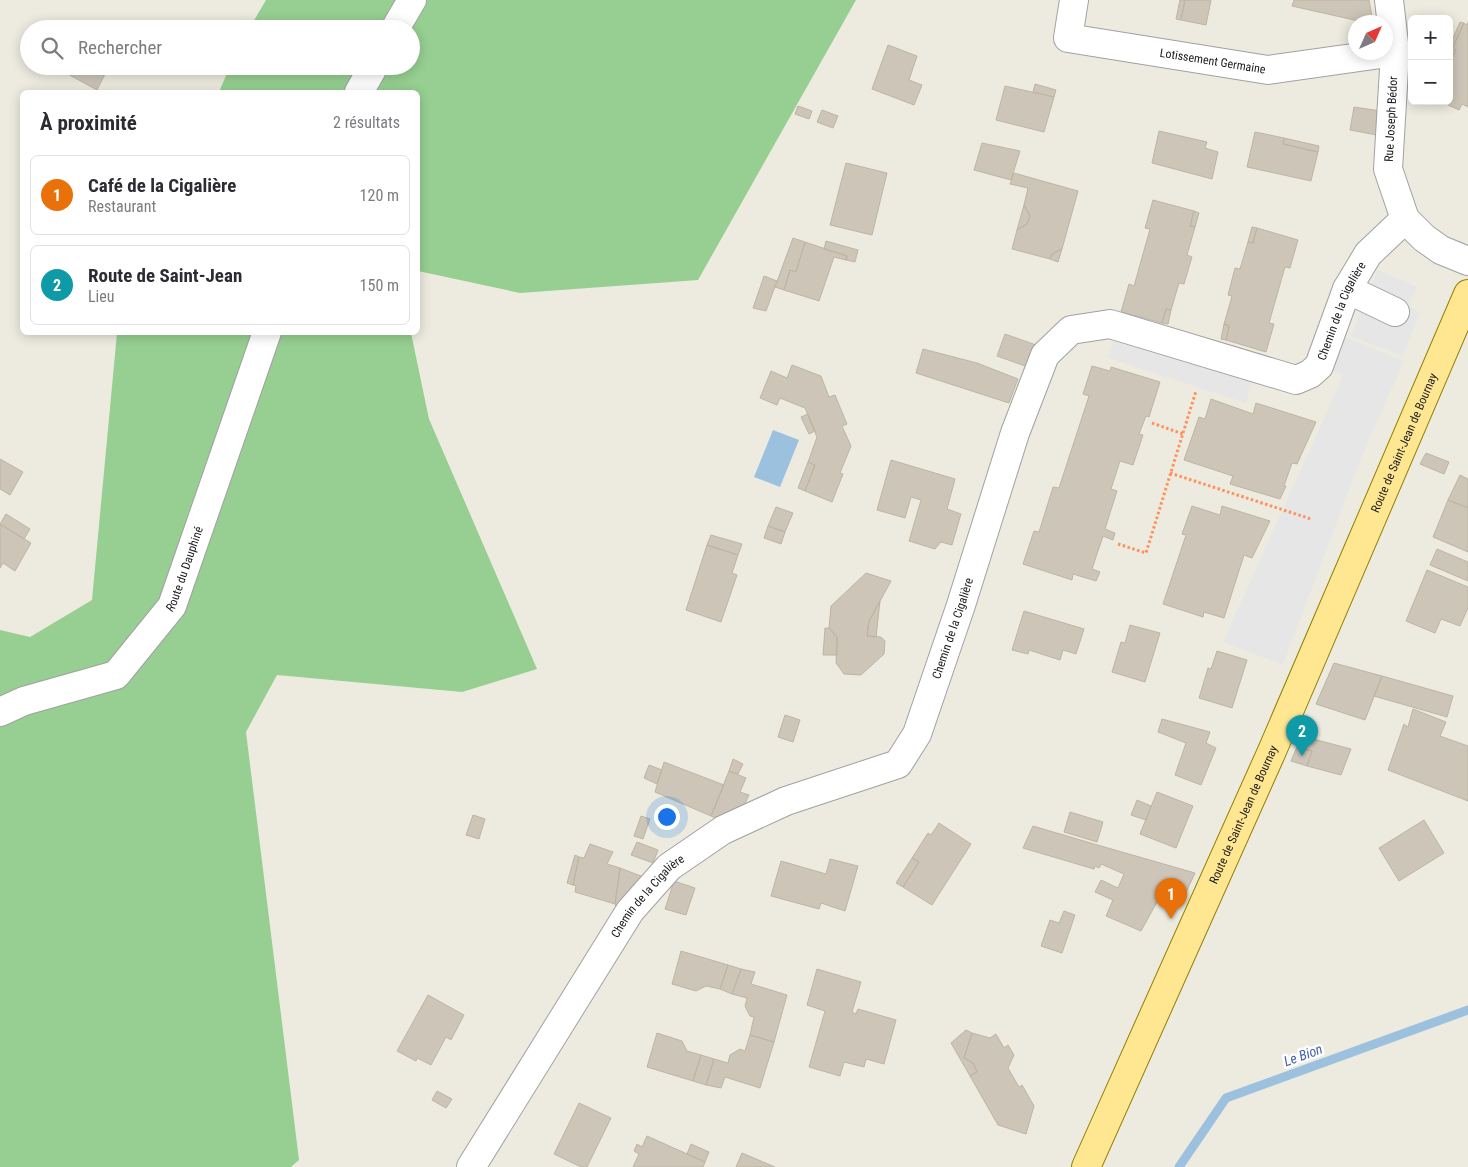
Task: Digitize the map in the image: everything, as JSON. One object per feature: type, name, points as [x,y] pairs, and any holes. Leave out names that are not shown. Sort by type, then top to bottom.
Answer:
[{"type":"main road","name":"Route de Saint-Jean de Bournay","points":[[1086,1167],[1272,751],[1468,294]]},
{"type":"street","points":[[400,20],[412,0]]},
{"type":"street","name":"Lotissement Germaine","points":[[1074,0],[1068,38],[1258,69],[1268,70],[1395,52]]},
{"type":"street","name":"Rue Joseph Bédor","points":[[1389,0],[1395,52],[1388,169],[1405,219],[1424,238],[1441,250],[1468,261]]},
{"type":"street","points":[[360,90],[369,75]]},
{"type":"street","name":"Chemin de la Cigalière","points":[[471,1167],[630,911],[669,867],[723,830],[786,801],[898,764],[917,734],[1016,433],[1046,355],[1071,330],[1110,324],[1296,380],[1310,374],[1319,366],[1347,289],[1368,254],[1405,219]]},
{"type":"street","points":[[1347,289],[1396,312]]},
{"type":"street","name":"Route du Dauphiné","points":[[0,712],[24,701],[116,675],[172,606],[266,335]]},
{"type":"path","points":[[1118,544],[1146,553],[1196,391]]},
{"type":"path","points":[[1152,423],[1183,434]]},
{"type":"path","points":[[1170,473],[1311,519]]},
{"type":"green space","points":[[266,0],[856,0],[698,280],[520,293],[420,271],[420,90],[220,90],[226,75],[420,75],[420,20],[254,20]]},
{"type":"green space","points":[[117,335],[411,335],[429,419],[537,669],[462,692],[277,675],[246,732],[299,1160],[291,1167],[0,1167],[0,630],[30,637],[92,600]]},
{"type":"shaded area","points":[[1378,270],[1417,287],[1408,306],[1420,313],[1403,356],[1351,336]]},
{"type":"shaded area","points":[[1118,326],[1256,368],[1246,403],[1108,358]]},
{"type":"shaded area","points":[[1345,337],[1404,361],[1361,458],[1283,665],[1223,642],[1339,385],[1342,375],[1330,369]]},
{"type":"water","points":[[773,430],[799,440],[780,487],[754,477]]},
{"type":"building","points":[[1180,0],[1185,0],[1181,20],[1176,19]]},
{"type":"building","points":[[1185,0],[1211,0],[1206,25],[1181,20]]},
{"type":"building","points":[[1294,0],[1369,0],[1372,15],[1348,15],[1348,19],[1292,6]]},
{"type":"building","points":[[1460,22],[1464,23],[1453,47],[1453,38]]},
{"type":"building","points":[[1468,22],[1468,107],[1462,104],[1459,110],[1448,105],[1453,105],[1453,56],[1456,50],[1453,49],[1453,47],[1464,23],[1467,25]]},
{"type":"building","points":[[888,45],[917,56],[909,80],[922,85],[914,105],[872,89]]},
{"type":"building","points":[[70,75],[104,75],[97,90]]},
{"type":"building","points":[[1035,84],[1056,90],[1054,97],[1033,92]]},
{"type":"building","points":[[1005,86],[1054,97],[1044,132],[996,120]]},
{"type":"building","points":[[798,106],[812,111],[809,119],[795,114]]},
{"type":"building","points":[[1354,107],[1381,111],[1377,135],[1350,130]]},
{"type":"building","points":[[822,110],[838,116],[833,128],[817,122]]},
{"type":"building","points":[[1159,131],[1207,142],[1205,148],[1218,152],[1212,179],[1152,163]]},
{"type":"building","points":[[1255,132],[1284,138],[1283,144],[1318,152],[1311,181],[1247,167]]},
{"type":"building","points":[[1284,138],[1319,146],[1318,152],[1283,144]]},
{"type":"building","points":[[982,143],[1020,151],[1011,180],[974,170]]},
{"type":"building","points":[[846,163],[887,173],[872,235],[830,225]]},
{"type":"building","points":[[1014,173],[1078,191],[1062,249],[1052,254],[1050,259],[1012,249],[1017,230],[1027,224],[1030,216],[1024,205],[1028,188],[1010,184]]},
{"type":"building","points":[[1153,200],[1194,211],[1190,226],[1195,227],[1187,255],[1192,257],[1184,284],[1179,283],[1171,310],[1166,309],[1162,323],[1121,312],[1129,284],[1134,286],[1150,229],[1145,228]]},
{"type":"building","points":[[1024,205],[1030,216],[1027,224],[1017,230]]},
{"type":"building","points":[[1194,211],[1199,213],[1195,227],[1190,226]]},
{"type":"building","points":[[1252,227],[1257,228],[1253,243],[1248,242]]},
{"type":"building","points":[[1257,228],[1298,240],[1290,268],[1285,267],[1269,323],[1274,324],[1266,352],[1226,340],[1229,326],[1224,324],[1232,296],[1228,295],[1235,268],[1240,269],[1248,242],[1253,243]]},
{"type":"building","points":[[793,238],[805,242],[796,272],[790,270],[784,290],[775,287]]},
{"type":"building","points":[[826,241],[858,250],[855,262],[846,260],[847,256],[824,249]]},
{"type":"building","points":[[805,242],[847,256],[846,260],[834,257],[819,301],[784,290],[790,270],[796,272]]},
{"type":"building","points":[[1062,249],[1058,262],[1050,259],[1052,254]]},
{"type":"building","points":[[764,276],[777,281],[766,311],[753,308]]},
{"type":"building","points":[[1166,309],[1171,310],[1168,324],[1162,323]]},
{"type":"building","points":[[1224,324],[1229,326],[1226,340],[1221,339]]},
{"type":"building","points":[[1005,334],[1036,345],[1028,367],[997,356]]},
{"type":"building","points":[[923,349],[977,363],[1018,379],[1009,403],[916,373]]},
{"type":"building","points":[[792,365],[821,376],[829,397],[835,395],[847,424],[842,426],[851,446],[840,473],[843,474],[832,502],[805,491],[815,465],[808,462],[817,437],[805,408],[780,398],[777,405],[760,398],[771,371],[787,378]]},
{"type":"building","points":[[1092,366],[1110,371],[1111,367],[1160,382],[1149,417],[1146,416],[1139,434],[1143,435],[1133,465],[1120,461],[1111,489],[1117,491],[1105,529],[1115,533],[1113,540],[1103,536],[1092,569],[1100,572],[1096,581],[1073,574],[1072,580],[1023,564],[1034,531],[1039,532],[1053,487],[1059,488],[1089,396],[1083,394]]},
{"type":"building","points":[[1211,399],[1253,414],[1256,403],[1316,422],[1297,464],[1292,463],[1284,486],[1286,486],[1280,499],[1230,484],[1233,476],[1184,460],[1199,417],[1205,419]]},
{"type":"building","points":[[808,414],[815,431],[809,434],[801,417]]},
{"type":"building","points":[[1426,453],[1449,462],[1444,474],[1420,464]]},
{"type":"building","points":[[0,459],[23,472],[10,495],[0,489]]},
{"type":"building","points":[[891,460],[955,479],[947,509],[961,514],[952,545],[941,542],[935,549],[909,541],[921,500],[911,497],[905,518],[877,510]]},
{"type":"building","points":[[808,462],[815,465],[805,491],[798,488]]},
{"type":"building","points":[[1460,475],[1468,479],[1468,508],[1448,500]]},
{"type":"building","points":[[1448,500],[1468,508],[1468,552],[1433,537]]},
{"type":"building","points":[[1192,506],[1220,515],[1222,506],[1270,521],[1252,558],[1244,555],[1224,618],[1204,612],[1203,617],[1163,604],[1186,535],[1182,534]]},
{"type":"building","points":[[776,507],[793,513],[785,532],[768,526]]},
{"type":"building","points":[[6,514],[30,529],[24,539],[0,524]]},
{"type":"building","points":[[0,524],[31,543],[15,571],[3,563],[0,568]]},
{"type":"building","points":[[768,526],[785,532],[781,544],[764,538]]},
{"type":"building","points":[[711,535],[742,544],[738,555],[707,545]]},
{"type":"building","points":[[707,545],[738,555],[732,573],[737,575],[721,622],[686,610]]},
{"type":"building","points":[[1437,549],[1468,562],[1468,581],[1430,565]]},
{"type":"building","points":[[1427,570],[1468,587],[1468,608],[1460,626],[1441,619],[1435,633],[1406,621]]},
{"type":"building","points":[[866,573],[891,581],[869,621],[867,636],[881,637],[885,641],[884,654],[861,675],[844,674],[836,663],[837,637],[829,628],[831,606]]},
{"type":"building","points":[[880,601],[876,637],[867,636],[869,621]]},
{"type":"building","points":[[1024,611],[1084,629],[1076,654],[1063,650],[1060,660],[1029,650],[1028,654],[1012,650]]},
{"type":"building","points":[[1130,625],[1160,633],[1145,682],[1112,672],[1121,642],[1125,643]]},
{"type":"building","points":[[825,628],[829,628],[837,637],[837,655],[823,655]]},
{"type":"building","points":[[1217,651],[1247,660],[1232,708],[1199,698],[1208,668],[1211,669]]},
{"type":"building","points":[[1334,663],[1382,676],[1365,720],[1316,704]]},
{"type":"building","points":[[1382,676],[1453,696],[1447,717],[1374,696]]},
{"type":"building","points":[[1413,709],[1446,722],[1440,736],[1468,746],[1468,801],[1388,770],[1404,724],[1408,727]]},
{"type":"building","points":[[785,715],[800,720],[793,742],[778,737]]},
{"type":"building","points":[[1162,719],[1210,732],[1206,743],[1216,748],[1201,785],[1175,775],[1186,743],[1158,732]]},
{"type":"building","points":[[1302,736],[1351,749],[1341,775],[1307,766],[1312,751],[1297,747]]},
{"type":"building","points":[[1297,747],[1312,751],[1307,766],[1291,761]]},
{"type":"building","points":[[733,759],[743,764],[738,774],[729,771]]},
{"type":"building","points":[[664,762],[724,785],[711,816],[655,792]]},
{"type":"building","points":[[649,765],[662,770],[657,784],[644,778]]},
{"type":"building","points":[[729,771],[746,778],[740,792],[749,795],[741,812],[722,821],[711,816]]},
{"type":"building","points":[[1157,792],[1193,806],[1176,848],[1140,834]]},
{"type":"building","points":[[1137,800],[1151,806],[1146,820],[1131,815]]},
{"type":"building","points":[[1070,812],[1103,822],[1097,842],[1064,832]]},
{"type":"building","points":[[473,815],[485,819],[479,839],[466,835]]},
{"type":"building","points":[[641,816],[650,819],[643,839],[634,836]]},
{"type":"building","points":[[1424,820],[1444,853],[1399,881],[1379,848]]},
{"type":"building","points":[[939,823],[971,844],[932,905],[903,887],[919,862],[912,858],[928,833],[931,835]]},
{"type":"building","points":[[1033,826],[1195,873],[1182,901],[1162,893],[1141,931],[1106,916],[1113,900],[1095,892],[1101,880],[1118,888],[1124,874],[1101,864],[1099,868],[1095,866],[1094,869],[1023,848]]},
{"type":"building","points":[[637,842],[658,850],[653,863],[631,855]]},
{"type":"building","points":[[590,844],[613,852],[607,864],[620,868],[615,904],[575,892],[576,886],[573,885],[579,857],[584,858]]},
{"type":"building","points":[[575,855],[579,857],[573,885],[567,883]]},
{"type":"building","points":[[912,858],[919,862],[903,887],[896,883]]},
{"type":"building","points":[[830,859],[858,866],[845,911],[821,903],[819,909],[771,896],[781,861],[826,874]]},
{"type":"building","points":[[620,868],[646,878],[620,915],[615,904]]},
{"type":"building","points":[[674,881],[695,888],[686,915],[665,909]]},
{"type":"building","points":[[1064,911],[1075,915],[1062,953],[1041,946],[1050,920],[1059,923]]},
{"type":"building","points":[[681,951],[728,965],[720,989],[706,986],[696,991],[672,984]]},
{"type":"building","points":[[728,965],[741,969],[732,994],[720,989]]},
{"type":"building","points":[[741,969],[755,972],[751,984],[787,995],[774,1042],[750,1035],[754,1017],[750,1016],[745,1006],[747,998],[732,994]]},
{"type":"building","points":[[817,969],[861,982],[852,1012],[856,1014],[858,1009],[896,1020],[884,1064],[866,1059],[864,1067],[844,1062],[840,1076],[809,1067],[825,1011],[807,1005]]},
{"type":"building","points":[[428,995],[464,1015],[451,1040],[446,1037],[431,1065],[417,1058],[416,1061],[397,1051]]},
{"type":"building","points":[[966,1030],[972,1033],[964,1058],[973,1063],[977,1072],[970,1076],[951,1043]]},
{"type":"building","points":[[657,1033],[682,1041],[687,1051],[701,1055],[693,1081],[647,1067]]},
{"type":"building","points":[[972,1033],[990,1038],[996,1034],[1004,1048],[1008,1045],[1014,1055],[1008,1068],[1019,1087],[1022,1085],[1034,1106],[1026,1134],[998,1125],[970,1076],[977,1072],[973,1063],[964,1058]]},
{"type":"building","points":[[750,1035],[774,1042],[760,1088],[725,1077],[721,1088],[706,1085],[714,1059],[728,1063],[730,1055],[740,1049],[745,1051]]},
{"type":"building","points":[[701,1055],[714,1059],[706,1085],[693,1081]]},
{"type":"building","points":[[437,1091],[452,1099],[446,1108],[432,1100]]},
{"type":"building","points":[[579,1103],[611,1118],[587,1167],[581,1167],[554,1154]]},
{"type":"building","points":[[647,1136],[705,1162],[703,1167],[633,1167],[639,1154],[634,1151],[637,1144],[642,1147]]},
{"type":"building","points":[[691,1144],[709,1152],[705,1162],[687,1154]]},
{"type":"building","points":[[742,1153],[775,1167],[736,1167]]},
{"type":"waterway","name":"Le Bion","points":[[1179,1167],[1226,1098],[1468,1010]]},
{"type":"place","name":"Route de Saint-Jean","points":[[1302,756]]},
{"type":"place","name":"Café de la Cigalière","points":[[1171,919]]}]
